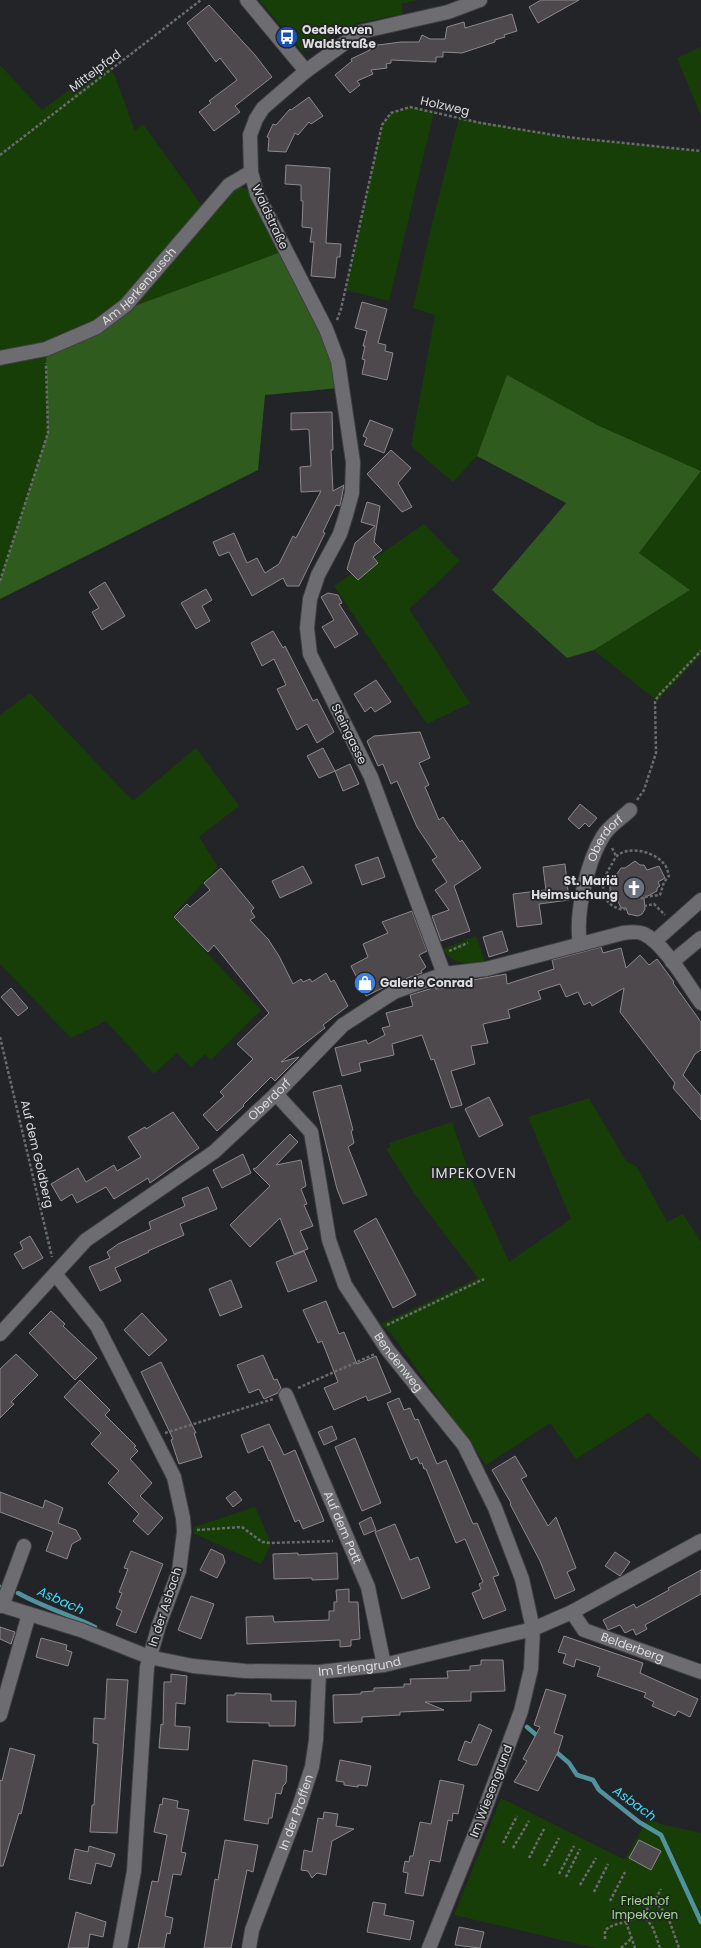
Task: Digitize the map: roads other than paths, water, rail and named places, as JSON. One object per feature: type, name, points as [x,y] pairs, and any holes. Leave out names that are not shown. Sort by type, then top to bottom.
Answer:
[{"type":"street","points":[[247,0],[306,71]]},
{"type":"street","name":"Waldstraße","points":[[352,493],[353,462],[338,361],[326,329],[257,194],[251,172],[250,135],[256,119],[263,108],[306,71],[360,32],[448,12],[480,0]]},
{"type":"street","name":"Am Herkenbusch","points":[[0,358],[46,349],[97,327],[126,305],[229,185],[251,172]]},
{"type":"street","name":"Steingasse","points":[[352,493],[340,534],[318,575],[310,599],[307,628],[310,654],[371,777],[444,974]]},
{"type":"street","name":"Oberdorf","points":[[580,944],[579,921],[592,857],[604,835],[630,810]]},
{"type":"street","points":[[701,900],[654,941],[672,962],[701,1003]]},
{"type":"street","name":"Oberdorf","points":[[0,1334],[86,1240],[214,1152],[276,1094],[343,1025],[394,992],[444,974],[486,969],[623,933],[634,932],[644,934],[654,941]]},
{"type":"street","points":[[672,962],[701,938]]},
{"type":"street","name":"Bendenweg","points":[[276,1094],[310,1132],[329,1240],[345,1285],[374,1331],[464,1445],[496,1508],[522,1579],[533,1629]]},
{"type":"street","name":"In der Asbach","points":[[56,1274],[97,1326],[174,1477],[183,1518],[184,1532],[179,1570],[149,1657],[134,1871],[120,1948]]},
{"type":"street","name":"Auf dem Patt","points":[[286,1395],[368,1587],[384,1665]]},
{"type":"street","name":"Im Erlengrund","points":[[24,1546],[1,1605],[81,1630],[149,1657],[193,1666],[245,1671],[318,1672],[384,1665],[533,1629],[572,1612],[701,1541]]},
{"type":"street","name":"Belderberg","points":[[572,1612],[584,1630],[701,1672]]},
{"type":"street","points":[[0,1715],[28,1614]]},
{"type":"street","name":"Im Wiesengrund","points":[[429,1948],[483,1814],[521,1711],[530,1669],[533,1629]]},
{"type":"street","name":"In der Proffen","points":[[249,1948],[252,1930],[300,1804],[312,1767],[316,1740],[318,1672]]},
{"type":"waterway","name":"Asbach","points":[[18,1593],[37,1603],[95,1627]]},
{"type":"waterway","name":"Asbach","points":[[527,1727],[541,1739]]},
{"type":"waterway","name":"Asbach","points":[[554,1750],[569,1763],[577,1775],[593,1780],[599,1790],[639,1822],[661,1835],[701,1922]]},
{"type":"place","name":"Oedekoven Waldstraße","points":[[287,37]]},
{"type":"place","name":"St. Mariä Heimsuchung","points":[[634,888]]},
{"type":"place","name":"Galerie Conrad","points":[[365,983]]},
{"type":"district","name":"IMPEKOVEN","points":[[474,1173]]},
{"type":"park label","name":"Friedhof Impekoven","points":[[645,1908]]}]
